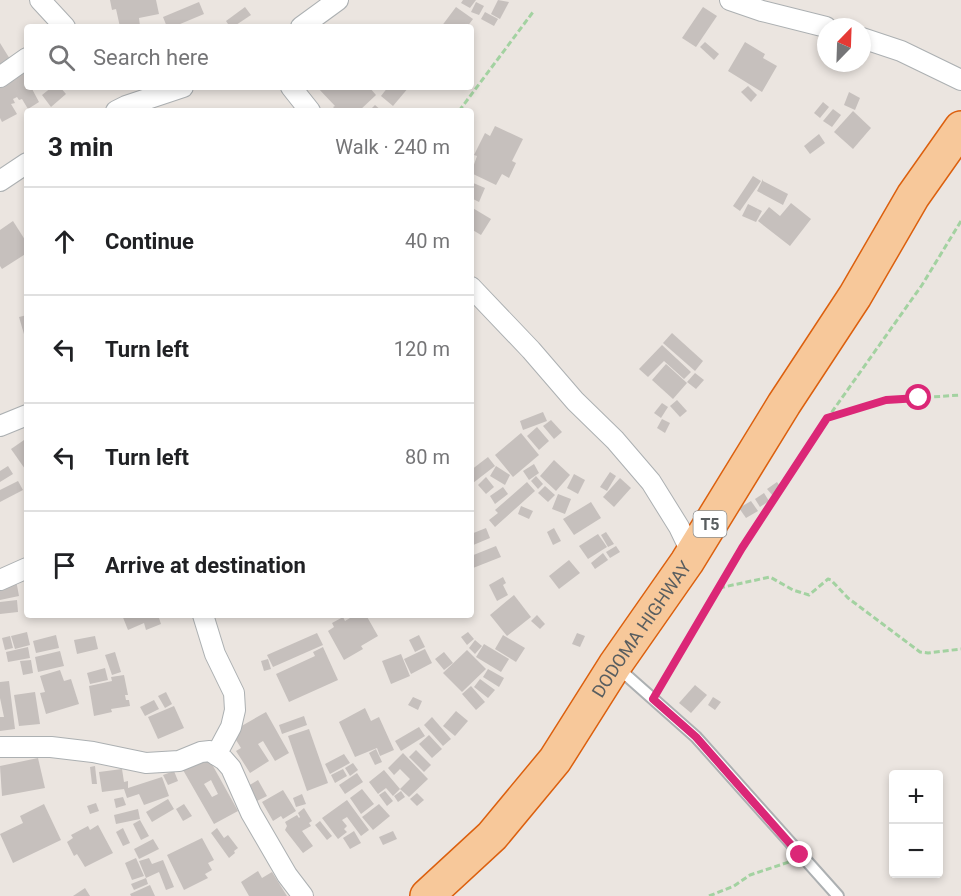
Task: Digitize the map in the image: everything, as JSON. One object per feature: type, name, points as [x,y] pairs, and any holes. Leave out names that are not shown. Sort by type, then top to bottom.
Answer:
[{"type":"highway","name":"DODOMA HIGHWAY","points":[[427,896],[492,836],[555,760],[615,665],[692,554],[784,404],[855,296],[913,196],[961,128]]},
{"type":"street","points":[[40,0],[62,24]]},
{"type":"street","points":[[304,24],[338,0]]},
{"type":"street","points":[[730,0],[762,11],[817,25]]},
{"type":"street","points":[[871,41],[901,51],[961,80]]},
{"type":"street","points":[[0,77],[24,60]]},
{"type":"street","points":[[119,108],[130,95],[163,90]]},
{"type":"street","points":[[293,90],[308,108]]},
{"type":"street","points":[[0,181],[24,165]]},
{"type":"street","points":[[474,290],[531,350],[575,401],[615,440],[651,482],[679,527],[692,554]]},
{"type":"street","points":[[0,426],[24,416]]},
{"type":"street","points":[[0,580],[24,569]]},
{"type":"street","points":[[203,618],[215,654],[234,693],[235,710],[231,727],[216,755]]},
{"type":"street","points":[[0,747],[51,747],[93,752],[146,763],[179,761],[201,752],[210,751],[224,760],[231,768],[251,813],[287,875],[303,896]]},
{"type":"lane","points":[[615,665],[696,737],[838,896]]},
{"type":"path","points":[[461,108],[533,12]]},
{"type":"path","points":[[653,699],[748,538],[827,418],[922,285],[961,221]]},
{"type":"path","points":[[827,418],[886,400],[961,395]]},
{"type":"path","points":[[719,588],[770,578],[793,590],[809,595],[828,579],[848,598],[920,651],[928,653],[961,649]]},
{"type":"path","points":[[709,896],[734,886],[750,875],[802,858]]},
{"type":"building","points":[[110,0],[156,0],[159,14],[139,18],[140,24],[119,24],[116,9],[112,10]]},
{"type":"building","points":[[463,0],[476,0],[470,8],[461,3]]},
{"type":"building","points":[[498,0],[509,2],[500,19],[491,14]]},
{"type":"building","points":[[199,2],[204,14],[180,24],[166,24],[163,17]]},
{"type":"building","points":[[476,2],[484,6],[479,15],[471,12]]},
{"type":"building","points":[[245,7],[251,15],[238,24],[228,24],[226,21]]},
{"type":"building","points":[[456,7],[473,19],[469,24],[443,24]]},
{"type":"building","points":[[703,7],[717,16],[696,47],[682,38]]},
{"type":"building","points":[[485,12],[498,19],[494,26],[481,19]]},
{"type":"building","points":[[705,42],[719,54],[714,60],[700,47]]},
{"type":"building","points":[[745,42],[765,54],[763,58],[777,66],[762,92],[728,71]]},
{"type":"building","points":[[0,43],[13,64],[0,72]]},
{"type":"building","points":[[24,73],[24,90],[33,90],[39,102],[27,108],[22,99],[19,100],[17,97],[13,99],[15,103],[11,104],[17,114],[2,122],[0,86]]},
{"type":"building","points":[[748,86],[757,95],[751,102],[741,92]]},
{"type":"building","points":[[48,90],[63,90],[66,94],[51,107],[42,95]]},
{"type":"building","points":[[320,90],[372,90],[376,95],[362,108],[333,107],[335,106]]},
{"type":"building","points":[[386,90],[406,90],[393,106],[381,96]]},
{"type":"building","points":[[849,92],[860,98],[855,110],[844,105]]},
{"type":"building","points":[[823,102],[829,107],[820,118],[814,113]]},
{"type":"building","points":[[833,109],[841,115],[832,127],[823,121]]},
{"type":"building","points":[[853,111],[871,128],[853,149],[834,132]]},
{"type":"building","points":[[495,126],[523,139],[512,161],[516,163],[509,178],[502,174],[496,185],[474,174],[477,156],[474,155],[485,133],[490,136]]},
{"type":"building","points":[[819,134],[825,143],[810,154],[804,146]]},
{"type":"building","points":[[753,176],[761,181],[740,211],[733,206]]},
{"type":"building","points":[[763,179],[788,194],[783,205],[757,191]]},
{"type":"building","points":[[474,183],[485,188],[479,202],[474,200]]},
{"type":"building","points":[[791,203],[811,219],[790,246],[758,221],[769,207],[780,216]]},
{"type":"building","points":[[748,204],[762,211],[756,222],[742,216]]},
{"type":"building","points":[[474,209],[491,219],[481,235],[474,231]]},
{"type":"building","points":[[13,221],[24,238],[24,255],[2,269],[0,266],[0,230]]},
{"type":"building","points":[[24,316],[24,334],[19,317]]},
{"type":"building","points":[[672,333],[703,361],[695,371],[663,343]]},
{"type":"building","points":[[662,345],[691,372],[684,379],[664,361],[648,377],[639,369]]},
{"type":"building","points":[[666,364],[687,383],[673,399],[652,380]]},
{"type":"building","points":[[695,373],[704,380],[696,389],[687,382]]},
{"type":"building","points":[[677,400],[687,411],[680,417],[670,406]]},
{"type":"building","points":[[662,403],[668,407],[661,418],[654,413]]},
{"type":"building","points":[[543,412],[547,421],[523,430],[520,421]]},
{"type":"building","points":[[662,419],[670,423],[665,433],[657,428]]},
{"type":"building","points":[[551,420],[562,432],[554,439],[543,426]]},
{"type":"building","points":[[537,427],[549,441],[539,450],[527,436]]},
{"type":"building","points":[[521,433],[539,455],[513,477],[495,455]]},
{"type":"building","points":[[24,440],[24,468],[11,449]]},
{"type":"building","points":[[488,457],[495,466],[474,482],[474,468]]},
{"type":"building","points":[[554,460],[570,475],[556,491],[540,476]]},
{"type":"building","points":[[534,464],[539,473],[529,480],[523,471]]},
{"type":"building","points":[[8,466],[13,474],[0,482],[0,471]]},
{"type":"building","points":[[496,466],[510,475],[505,485],[490,476]]},
{"type":"building","points":[[610,472],[616,476],[607,491],[600,487]]},
{"type":"building","points":[[574,474],[585,480],[578,494],[567,488]]},
{"type":"building","points":[[536,476],[543,484],[538,489],[531,481]]},
{"type":"building","points":[[486,477],[494,487],[486,494],[478,485]]},
{"type":"building","points":[[620,478],[631,488],[614,507],[603,497]]},
{"type":"building","points":[[18,481],[23,490],[0,502],[0,490]]},
{"type":"building","points":[[527,482],[535,491],[495,527],[489,520],[498,513],[495,510]]},
{"type":"building","points":[[777,482],[782,489],[773,496],[767,489]]},
{"type":"building","points":[[545,486],[555,495],[548,502],[538,493]]},
{"type":"building","points":[[503,487],[508,494],[495,504],[490,496]]},
{"type":"building","points":[[764,493],[769,501],[760,507],[755,499]]},
{"type":"building","points":[[558,494],[571,499],[565,514],[552,509]]},
{"type":"building","points":[[751,501],[758,511],[746,518],[739,508]]},
{"type":"building","points":[[591,502],[601,518],[574,535],[563,519]]},
{"type":"building","points":[[521,506],[533,511],[529,519],[518,514]]},
{"type":"building","points":[[486,528],[490,538],[474,545],[474,533]]},
{"type":"building","points":[[554,528],[561,541],[553,545],[547,532]]},
{"type":"building","points":[[606,532],[614,544],[608,547],[601,535]]},
{"type":"building","points":[[598,534],[607,547],[588,559],[579,546]]},
{"type":"building","points":[[496,546],[501,557],[474,568],[474,555]]},
{"type":"building","points":[[616,546],[620,552],[610,558],[606,552]]},
{"type":"building","points":[[603,553],[608,560],[595,569],[591,563]]},
{"type":"building","points":[[569,560],[580,573],[559,589],[549,576]]},
{"type":"building","points":[[15,575],[19,596],[0,600],[0,579]]},
{"type":"building","points":[[503,577],[506,583],[503,585],[508,595],[497,601],[489,585]]},
{"type":"building","points":[[514,595],[531,617],[507,636],[490,615]]},
{"type":"building","points":[[17,600],[18,612],[0,614],[0,602]]},
{"type":"building","points":[[537,615],[545,624],[540,629],[531,621]]},
{"type":"building","points":[[123,618],[159,618],[161,624],[146,630],[144,623],[128,630]]},
{"type":"building","points":[[341,618],[345,621],[350,618],[368,618],[378,636],[361,646],[363,649],[344,660],[328,631],[334,627],[332,623]]},
{"type":"building","points":[[27,632],[30,645],[15,649],[11,636]]},
{"type":"building","points":[[468,632],[474,639],[467,645],[461,637]]},
{"type":"building","points":[[317,633],[323,645],[273,667],[267,655]]},
{"type":"building","points":[[577,633],[585,636],[580,647],[572,644]]},
{"type":"building","points":[[56,635],[59,648],[36,653],[33,641]]},
{"type":"building","points":[[419,635],[425,647],[415,652],[409,640]]},
{"type":"building","points":[[503,635],[525,648],[516,662],[495,649]]},
{"type":"building","points":[[10,636],[13,648],[5,650],[2,638]]},
{"type":"building","points":[[95,636],[98,649],[77,654],[74,640]]},
{"type":"building","points":[[475,640],[482,646],[475,654],[469,648]]},
{"type":"building","points":[[484,644],[509,659],[501,672],[476,657]]},
{"type":"building","points":[[28,647],[30,658],[8,662],[6,652]]},
{"type":"building","points":[[323,647],[338,680],[289,702],[276,674],[315,656],[313,652]]},
{"type":"building","points":[[425,649],[432,663],[411,674],[404,659]]},
{"type":"building","points":[[467,650],[486,669],[462,692],[443,673]]},
{"type":"building","points":[[60,651],[64,666],[38,672],[35,657]]},
{"type":"building","points":[[115,652],[121,672],[112,675],[105,655]]},
{"type":"building","points":[[444,652],[453,663],[444,670],[435,659]]},
{"type":"building","points":[[401,654],[410,676],[391,684],[382,661]]},
{"type":"building","points":[[268,659],[271,669],[264,671],[261,661]]},
{"type":"building","points":[[31,660],[33,673],[23,675],[20,661]]},
{"type":"building","points":[[105,668],[108,680],[90,684],[87,673]]},
{"type":"building","points":[[488,669],[504,678],[499,687],[483,677]]},
{"type":"building","points":[[60,670],[64,681],[71,679],[79,704],[46,714],[40,693],[45,692],[40,676]]},
{"type":"building","points":[[124,675],[128,695],[125,695],[130,706],[111,709],[112,712],[94,716],[89,686],[112,681],[111,677]]},
{"type":"building","points":[[480,679],[495,690],[488,698],[474,687]]},
{"type":"building","points":[[9,681],[15,729],[0,731],[0,717],[4,717],[0,698],[0,682]]},
{"type":"building","points":[[695,685],[707,695],[691,713],[679,703]]},
{"type":"building","points":[[471,686],[485,702],[476,710],[462,694]]},
{"type":"building","points":[[35,692],[40,724],[19,726],[14,695]]},
{"type":"building","points":[[166,692],[172,704],[165,708],[158,696]]},
{"type":"building","points":[[413,697],[422,701],[418,710],[408,705]]},
{"type":"building","points":[[713,697],[721,702],[715,710],[708,705]]},
{"type":"building","points":[[154,700],[159,709],[145,716],[140,707]]},
{"type":"building","points":[[174,706],[184,728],[158,739],[148,717]]},
{"type":"building","points":[[365,708],[371,721],[379,717],[394,750],[380,756],[377,748],[355,757],[339,722]]},
{"type":"building","points":[[456,711],[468,721],[455,736],[443,726]]},
{"type":"building","points":[[266,712],[289,753],[275,761],[263,741],[258,744],[269,761],[250,773],[236,751],[241,748],[231,732]]},
{"type":"building","points":[[304,716],[307,725],[282,734],[279,725]]},
{"type":"building","points":[[432,717],[451,739],[443,746],[424,725]]},
{"type":"building","points":[[419,727],[425,736],[401,751],[395,741]]},
{"type":"building","points":[[309,729],[328,783],[307,791],[288,736]]},
{"type":"building","points":[[429,735],[442,749],[432,758],[419,744]]},
{"type":"building","points":[[376,749],[382,762],[375,765],[369,753]]},
{"type":"building","points":[[416,750],[431,765],[424,772],[409,757]]},
{"type":"building","points":[[403,753],[428,779],[409,797],[400,789],[410,779],[400,769],[394,775],[388,768]]},
{"type":"building","points":[[344,754],[350,763],[330,774],[325,764]]},
{"type":"building","points":[[208,757],[238,811],[214,824],[183,770]],"holes":[[[211,780],[218,794],[212,797],[204,784]]]},
{"type":"building","points":[[38,758],[45,788],[2,796],[0,766]]},
{"type":"building","points":[[353,763],[358,770],[350,776],[345,768]]},
{"type":"building","points":[[95,766],[97,784],[92,784],[90,767]]},
{"type":"building","points":[[122,769],[124,782],[128,781],[128,788],[162,777],[169,796],[144,805],[139,794],[127,798],[124,789],[102,792],[99,772]]},
{"type":"building","points":[[343,769],[347,776],[335,783],[331,775]]},
{"type":"building","points":[[384,770],[400,789],[393,796],[386,788],[378,794],[369,782]]},
{"type":"building","points":[[174,771],[178,781],[168,785],[163,775]]},
{"type":"building","points":[[357,773],[363,782],[345,794],[339,785]]},
{"type":"building","points":[[258,780],[267,796],[257,801],[248,786]]},
{"type":"building","points":[[362,789],[374,804],[361,814],[350,798]]},
{"type":"building","points":[[283,790],[296,811],[283,819],[281,816],[273,821],[262,802]]},
{"type":"building","points":[[385,791],[393,801],[387,806],[379,795]]},
{"type":"building","points":[[401,791],[405,797],[398,802],[394,796]]},
{"type":"building","points":[[417,793],[424,800],[417,806],[410,799]]},
{"type":"building","points":[[302,794],[306,804],[296,807],[293,798]]},
{"type":"building","points":[[123,797],[126,805],[116,808],[114,799]]},
{"type":"building","points":[[168,799],[174,809],[152,822],[146,812]]},
{"type":"building","points":[[347,800],[369,830],[361,836],[347,817],[342,820],[347,826],[344,829],[347,832],[338,839],[322,818]]},
{"type":"building","points":[[96,803],[99,811],[90,814],[87,806]]},
{"type":"building","points":[[44,804],[61,840],[13,863],[0,834],[23,823],[20,816]]},
{"type":"building","points":[[184,804],[192,816],[183,821],[176,809]]},
{"type":"building","points":[[379,804],[390,816],[373,830],[362,817]]},
{"type":"building","points":[[304,808],[312,821],[309,823],[311,826],[302,831],[313,846],[303,853],[285,830],[287,826],[285,822],[297,815],[299,818],[298,813]]},
{"type":"building","points":[[138,809],[140,819],[116,824],[114,815]]},
{"type":"building","points":[[140,820],[149,836],[141,840],[133,824]]},
{"type":"building","points":[[320,821],[332,836],[327,840],[315,825]]},
{"type":"building","points":[[98,825],[113,853],[85,867],[77,854],[74,856],[67,842],[73,838],[71,835],[88,826],[90,830]]},
{"type":"building","points":[[123,828],[130,843],[123,846],[116,832]]},
{"type":"building","points":[[217,828],[224,838],[228,835],[238,848],[229,858],[211,833]]},
{"type":"building","points":[[354,831],[361,843],[350,849],[343,838]]},
{"type":"building","points":[[393,831],[397,839],[383,845],[379,837]]},
{"type":"building","points":[[202,838],[214,860],[208,863],[212,870],[205,874],[208,878],[184,890],[167,855]]},
{"type":"building","points":[[153,839],[159,849],[139,859],[134,849]]},
{"type":"building","points":[[136,858],[144,876],[132,880],[125,863]]},
{"type":"building","points":[[149,858],[152,864],[163,860],[174,887],[166,890],[159,872],[146,878],[139,861]]},
{"type":"building","points":[[258,871],[262,878],[272,872],[287,896],[249,896],[241,882]]},
{"type":"building","points":[[146,878],[148,884],[134,890],[131,884]]},
{"type":"building","points":[[150,885],[155,896],[131,896],[130,894]]},
{"type":"building","points":[[85,888],[90,896],[73,896]]},
{"type":"route","points":[[800,855],[696,737],[653,699],[742,548],[827,418],[886,400],[919,398]]}]
